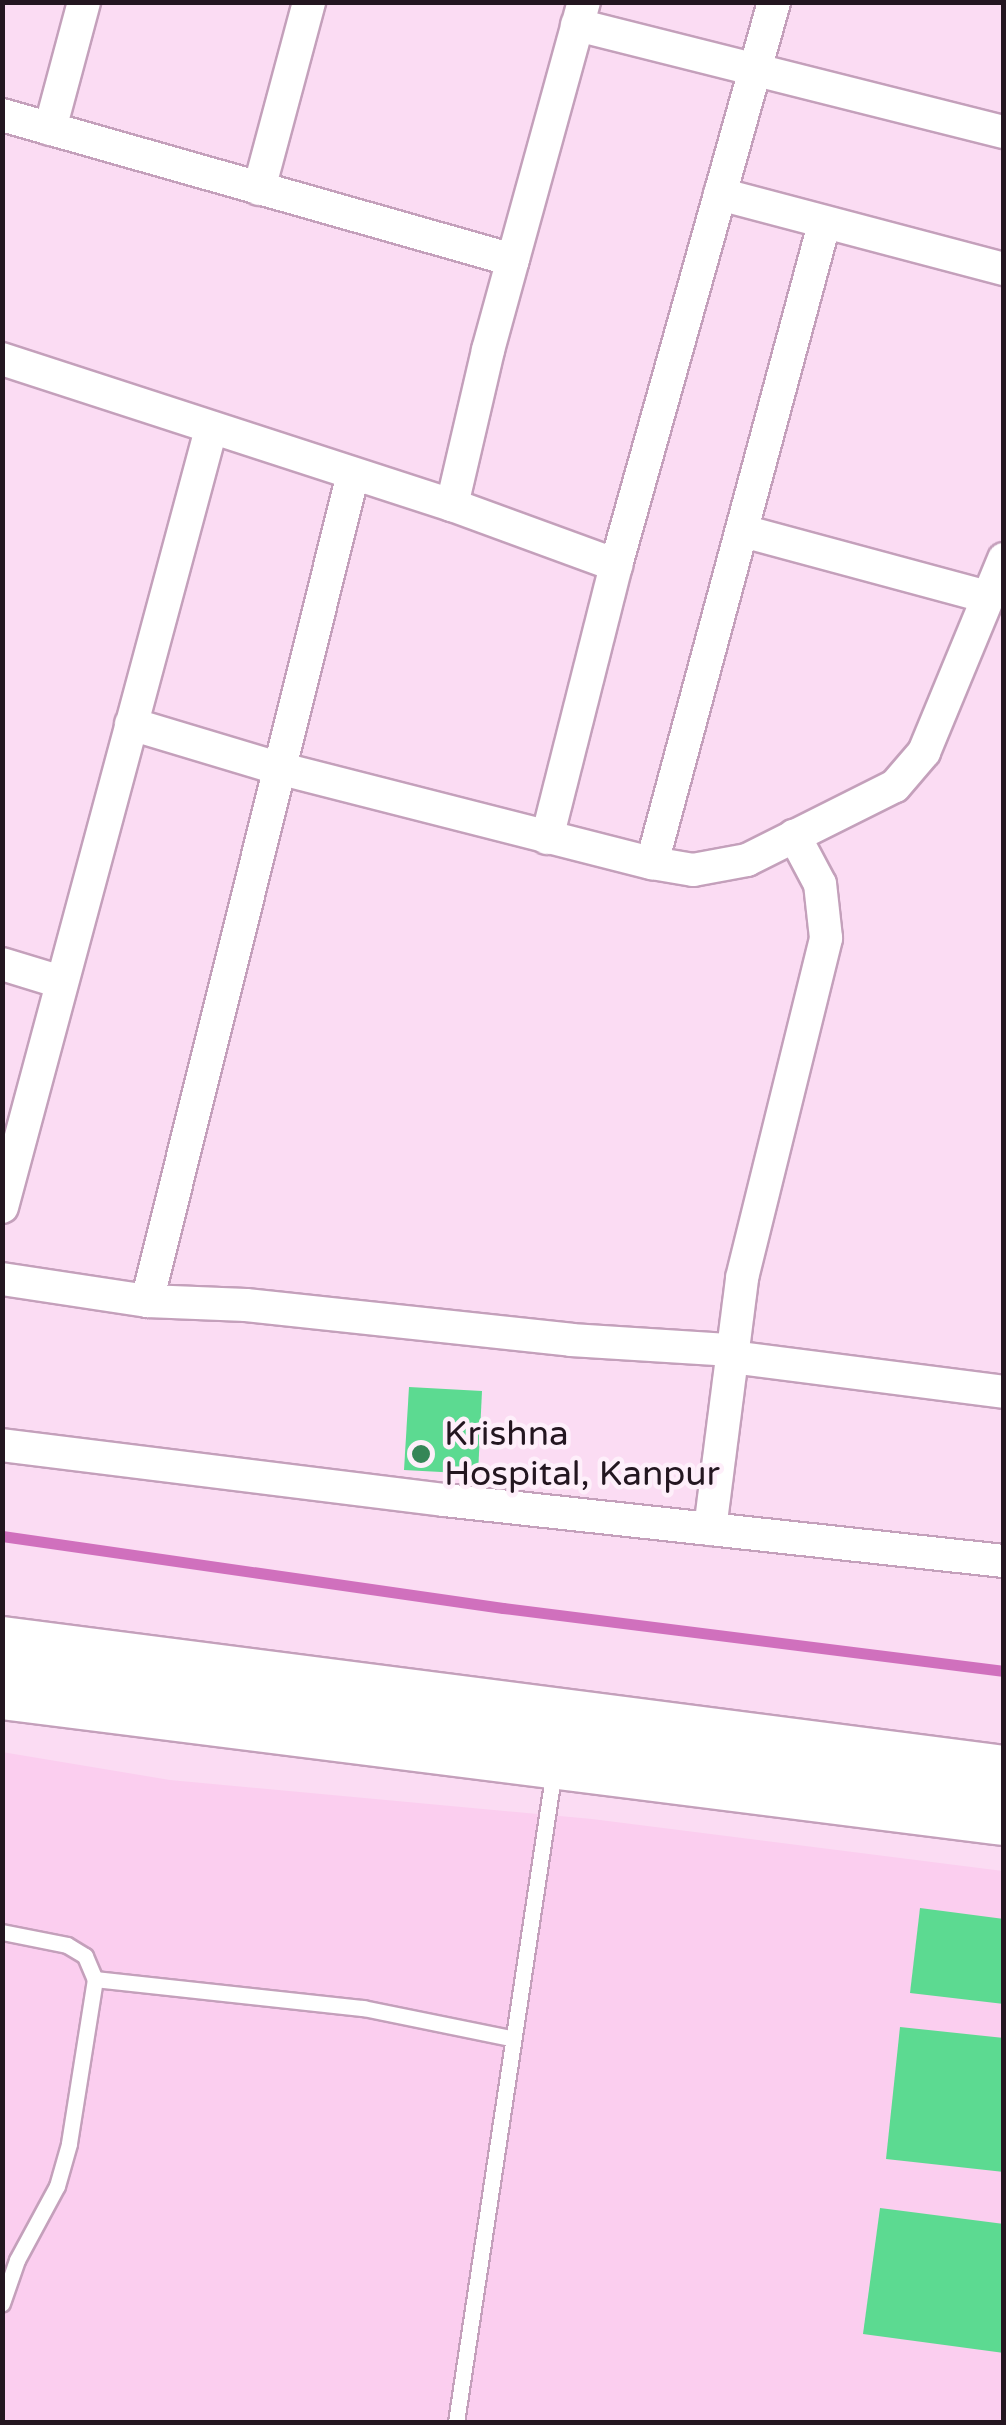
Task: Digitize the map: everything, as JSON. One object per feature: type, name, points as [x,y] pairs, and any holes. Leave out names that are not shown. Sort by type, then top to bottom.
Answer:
[{"type":"highway","points":[[2,1644],[1004,1819]]},
{"type":"highway","points":[[2,1694],[1004,1772]]},
{"type":"street","points":[[50,129],[84,2]]},
{"type":"street","points":[[260,188],[309,2]]},
{"type":"street","points":[[547,838],[616,565],[774,2]]},
{"type":"street","points":[[452,504],[580,14],[755,70],[1004,132]]},
{"type":"street","points":[[2,115],[513,260]]},
{"type":"street","points":[[720,194],[1004,270]]},
{"type":"street","points":[[652,864],[824,224]]},
{"type":"street","points":[[2,360],[452,504],[616,565]]},
{"type":"street","points":[[2,1207],[212,429]]},
{"type":"street","points":[[147,1300],[354,474]]},
{"type":"street","points":[[744,530],[988,598]]},
{"type":"street","points":[[131,724],[278,768],[652,864],[693,870],[747,860],[895,786],[924,752],[1004,559]]},
{"type":"street","points":[[710,1529],[742,1278],[826,938],[820,884],[794,835]]},
{"type":"street","points":[[2,964],[62,982]]},
{"type":"street","points":[[2,1279],[147,1300],[246,1305],[731,1354],[1004,1392]]},
{"type":"street","points":[[2,1445],[74,1457],[1004,1561]]},
{"type":"lane","points":[[456,2422],[558,1740]]},
{"type":"lane","points":[[2,1932],[67,1945],[85,1956],[95,1979],[69,2144],[58,2186],[17,2260],[3,2299]]},
{"type":"lane","points":[[95,1979],[362,2008],[511,2038]]},
{"type":"shaded area","points":[[2,1752],[170,1780],[592,1819],[1003,1871],[1003,2422],[3,2422]]},
{"type":"building","points":[[409,1387],[482,1391],[478,1474],[404,1470]]},
{"type":"building","points":[[920,1908],[1004,1919],[1004,2004],[910,1993]]},
{"type":"building","points":[[900,2027],[1004,2038],[1004,2172],[886,2159]]},
{"type":"building","points":[[880,2208],[1004,2224],[1004,2353],[863,2334]]},
{"type":"waterway","points":[[2,1536],[503,1608],[1004,1671]]},
{"type":"place","name":"Krishna Hospital, Kanpur","points":[[421,1454]]}]
